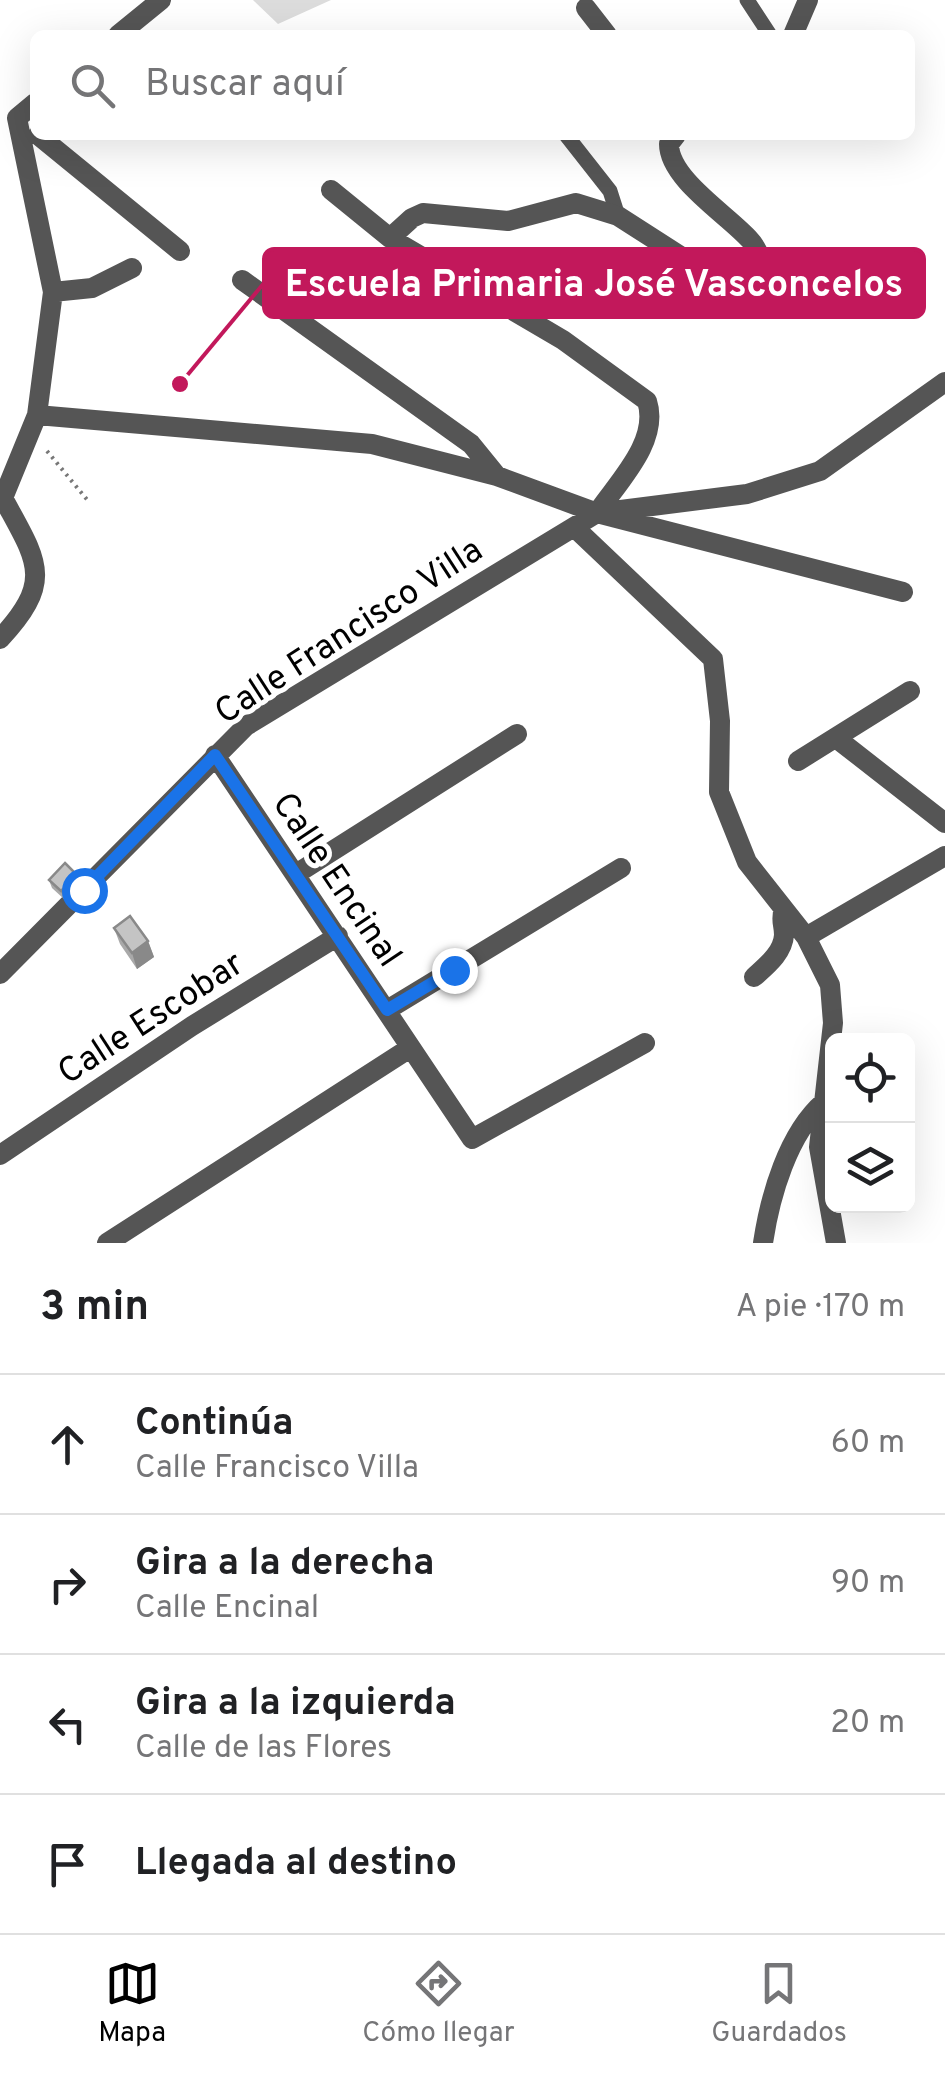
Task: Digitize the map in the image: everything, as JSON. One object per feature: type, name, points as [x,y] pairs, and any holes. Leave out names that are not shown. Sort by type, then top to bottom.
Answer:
[{"type":"street","points":[[124,30],[161,0]]},
{"type":"street","points":[[746,0],[767,30]]},
{"type":"street","points":[[796,30],[808,0]]},
{"type":"street","points":[[586,8],[603,30]]},
{"type":"street","points":[[9,113],[30,129]]},
{"type":"street","points":[[0,639],[22,615],[37,582],[34,555],[1,498],[33,425],[53,292],[9,113]]},
{"type":"street","points":[[44,140],[180,250]]},
{"type":"street","points":[[570,140],[610,191],[618,216]]},
{"type":"street","points":[[390,238],[424,213],[508,222],[576,203],[618,216],[734,291],[750,291],[761,284],[765,268],[752,242],[694,188],[669,154],[672,140]]},
{"type":"street","points":[[331,190],[390,238],[563,340],[646,401],[649,434],[597,513]]},
{"type":"street","points":[[53,292],[92,288],[132,268]]},
{"type":"street","points":[[242,280],[471,444],[498,476]]},
{"type":"street","points":[[597,513],[747,494],[820,471],[945,382]]},
{"type":"street","points":[[33,425],[372,444],[498,476],[597,513],[902,592]]},
{"type":"street","name":"Calle Francisco Villa","points":[[0,974],[246,726],[597,513]]},
{"type":"street","points":[[574,527],[714,660],[720,721],[719,792],[746,862],[806,937],[830,984],[833,1023],[819,1147],[836,1243]]},
{"type":"street","points":[[798,761],[910,691]]},
{"type":"street","points":[[296,874],[517,734]]},
{"type":"street","points":[[836,738],[945,822]]},
{"type":"street","name":"Calle Encinal","points":[[215,755],[472,1139],[644,1043]]},
{"type":"street","points":[[806,937],[945,856]]},
{"type":"street","points":[[387,1010],[621,868]]},
{"type":"street","points":[[754,977],[781,948],[784,909]]},
{"type":"street","name":"Calle Escobar","points":[[0,1155],[192,1026],[338,936]]},
{"type":"street","points":[[107,1243],[410,1048]]},
{"type":"street","points":[[763,1243],[795,1136],[809,1114],[824,1102]]},
{"type":"path","points":[[33,425],[90,502]]},
{"type":"shaded area","points":[[253,0],[331,0],[278,24]]},
{"type":"building","points":[[65,863],[77,875],[61,891],[49,880]]},
{"type":"building","points":[[130,916],[148,941],[132,953],[114,928]]},
{"type":"place","name":"Escuela Primaria José Vasconcelos","points":[[180,384]]},
{"type":"route","points":[[84,890],[215,755],[387,1010],[454,970]]}]
